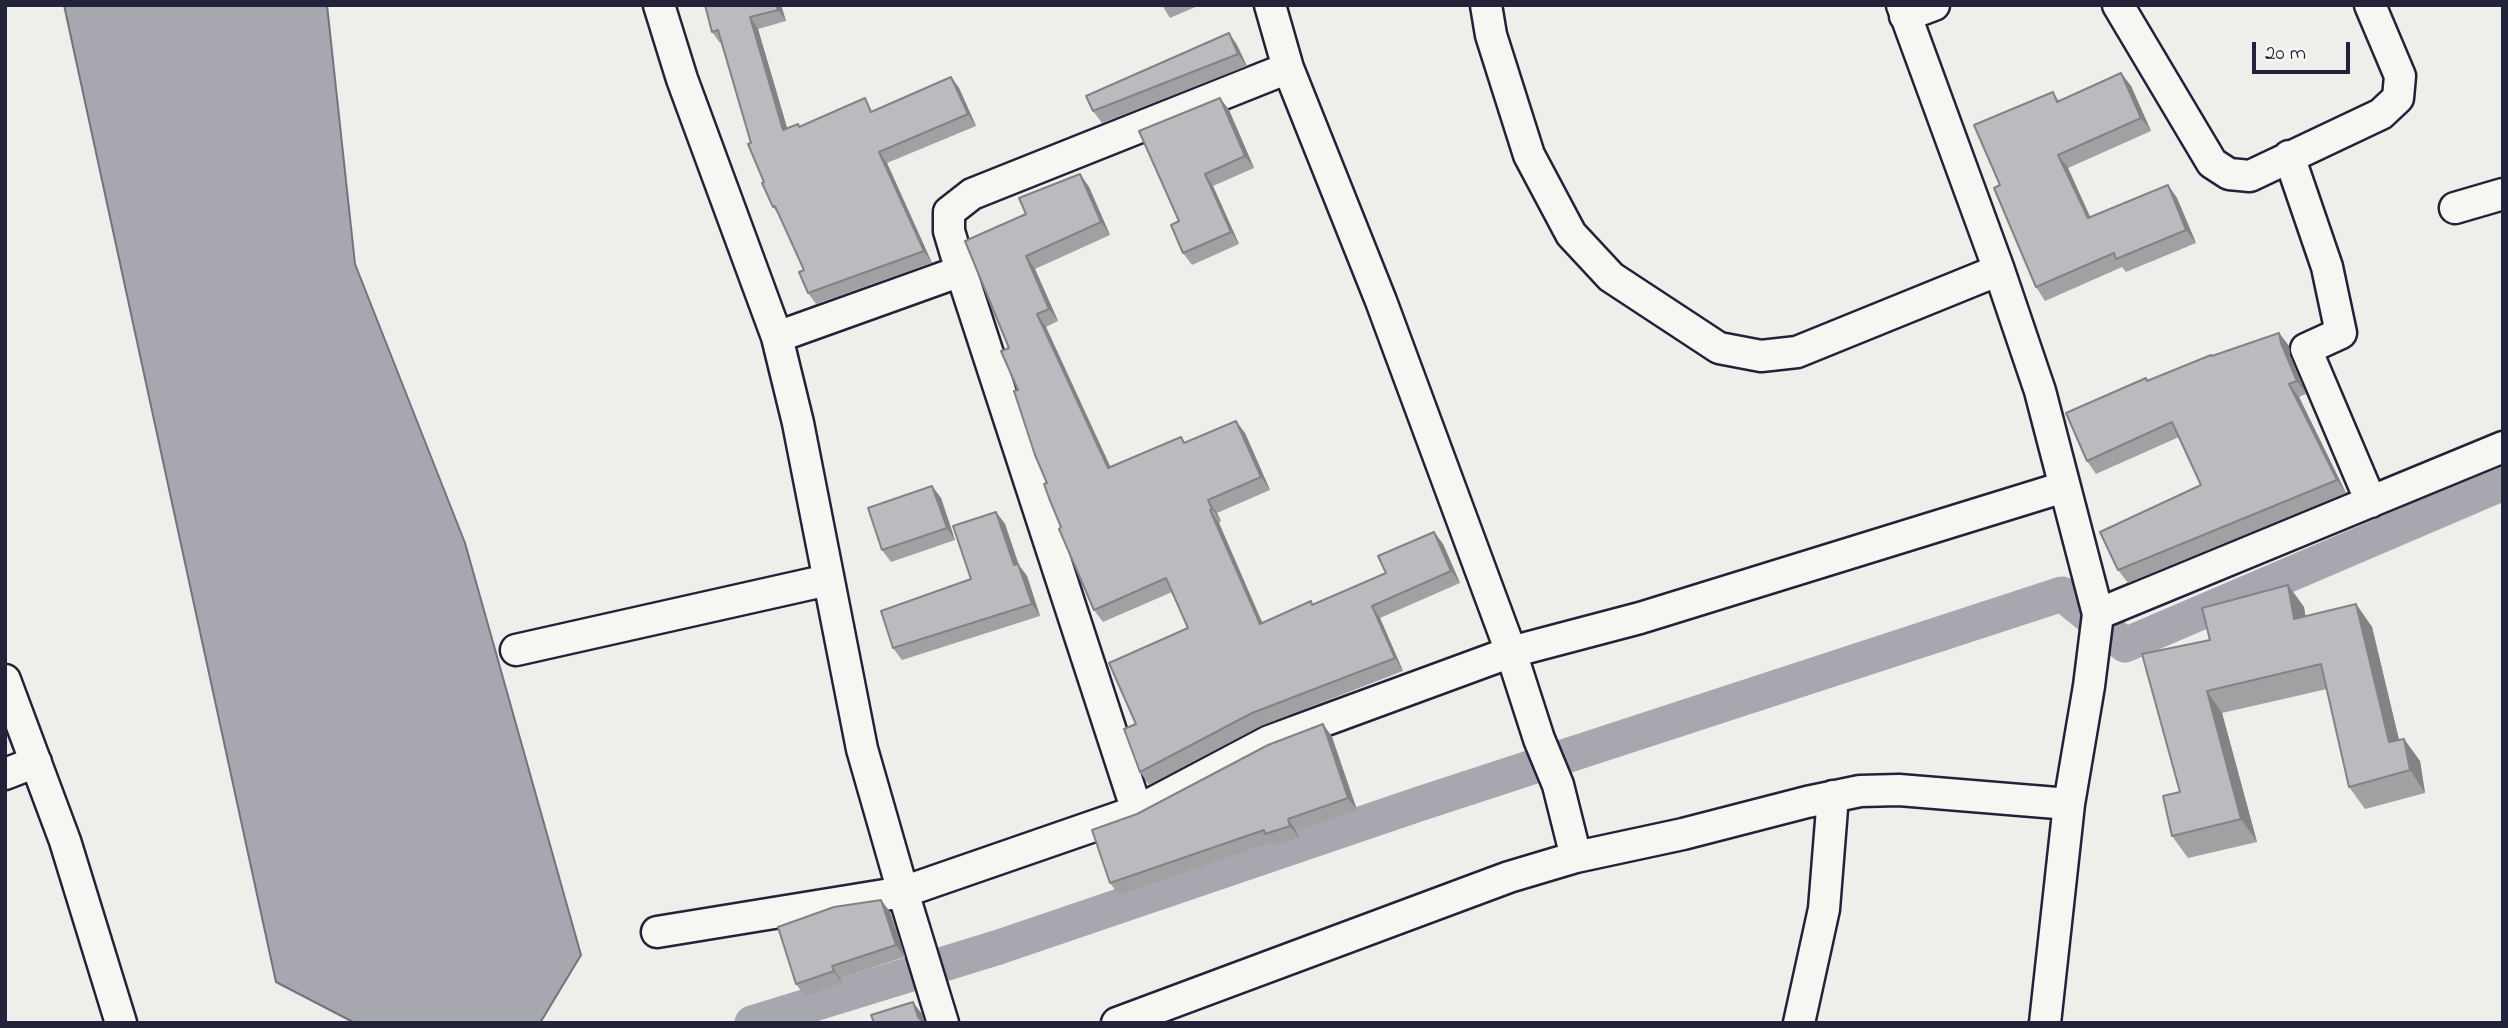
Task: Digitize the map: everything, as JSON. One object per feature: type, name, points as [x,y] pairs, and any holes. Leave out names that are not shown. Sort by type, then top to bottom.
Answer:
[{"type":"street","points":[[659,5],[682,79],[777,337],[798,423],[862,749],[943,1023]]},
{"type":"street","points":[[1270,5],[1288,68],[1381,301],[1511,652],[1539,739],[1558,786],[1576,857]]},
{"type":"street","points":[[1486,5],[1491,35],[1529,155],[1571,234],[1611,277],[1718,348],[1761,356],[1797,352],[1999,270]]},
{"type":"street","points":[[1934,5],[1904,11],[1999,270],[2040,391],[2097,622],[2069,804],[2045,1023]]},
{"type":"street","points":[[2118,5],[2212,163],[2229,174],[2250,176],[2381,114],[2398,98],[2400,76],[2370,5]]},
{"type":"street","points":[[1137,811],[961,271],[950,231],[950,212],[972,194],[1288,68]]},
{"type":"street","points":[[2289,156],[2327,267],[2341,333],[2306,349],[2371,502]]},
{"type":"street","points":[[2455,208],[2503,194]]},
{"type":"street","points":[[777,337],[961,271]]},
{"type":"street","points":[[2097,622],[2503,447]]},
{"type":"street","points":[[657,932],[903,892],[1137,811],[1269,741],[1511,652],[1640,618],[2064,487]]},
{"type":"street","points":[[516,650],[828,580]]},
{"type":"street","points":[[5,680],[65,841],[121,1023]]},
{"type":"street","points":[[5,774],[36,762]]},
{"type":"street","points":[[1117,1023],[1509,877],[1576,857],[1683,834],[1833,796],[1860,791],[1899,790],[2069,804]]},
{"type":"street","points":[[1798,1023],[1824,909],[1833,796]]},
{"type":"shaded area","points":[[64,5],[327,5],[355,264],[465,543],[581,955],[540,1023],[355,1023],[276,982]]},
{"type":"building","points":[[705,5],[776,5],[778,10],[750,17],[783,130],[798,124],[799,127],[865,98],[871,112],[951,77],[968,114],[879,152],[924,251],[808,293],[799,272],[804,270],[762,183],[764,182],[748,144],[751,143],[718,30],[712,32]]},
{"type":"building","points":[[1229,33],[1238,54],[1093,111],[1086,96]]},
{"type":"building","points":[[2121,73],[2141,118],[2058,155],[2088,218],[2168,185],[2186,230],[2116,259],[2114,253],[2036,287],[1994,188],[2000,185],[1974,125],[2053,92],[2057,102]]},
{"type":"building","points":[[1220,98],[1245,156],[1205,174],[1231,232],[1183,253],[1171,225],[1179,221],[1139,131]]},
{"type":"building","points":[[1080,174],[1101,222],[1026,256],[1049,309],[1037,314],[1108,468],[1181,437],[1184,443],[1236,421],[1261,477],[1208,500],[1260,624],[1311,601],[1312,605],[1386,573],[1378,556],[1434,532],[1451,571],[1372,606],[1395,658],[1252,713],[1140,772],[1124,729],[1136,724],[1109,663],[1188,628],[1166,578],[1094,610],[1059,529],[1061,527],[1044,484],[1047,483],[1014,391],[1018,390],[1001,351],[1009,348],[965,241],[1026,214],[1019,198]]},
{"type":"building","points":[[2279,333],[2297,381],[2289,384],[2337,480],[2118,570],[2100,532],[2201,485],[2172,422],[2087,461],[2066,413],[2146,378],[2147,381],[2211,355]]},
{"type":"building","points":[[932,486],[947,528],[882,550],[868,508]]},
{"type":"building","points":[[996,512],[1014,565],[1018,564],[1032,604],[893,648],[881,611],[971,579],[953,526]]},
{"type":"building","points":[[2288,585],[2294,619],[2356,604],[2389,742],[2404,739],[2410,770],[2349,787],[2321,664],[2207,691],[2241,819],[2172,836],[2163,796],[2180,792],[2142,654],[2210,640],[2202,608]]},
{"type":"building","points":[[1323,724],[1348,798],[1288,819],[1290,826],[1265,834],[1264,830],[1110,883],[1092,830],[1137,814],[1268,745]]},
{"type":"building","points":[[881,900],[896,945],[832,966],[834,971],[796,984],[778,927],[834,907]]},
{"type":"building","points":[[913,1002],[918,1017],[924,1023],[874,1023],[871,1015]]},
{"type":"waterway","points":[[752,1023],[999,947],[1419,804],[2062,594],[2125,645],[2503,483]]}]
